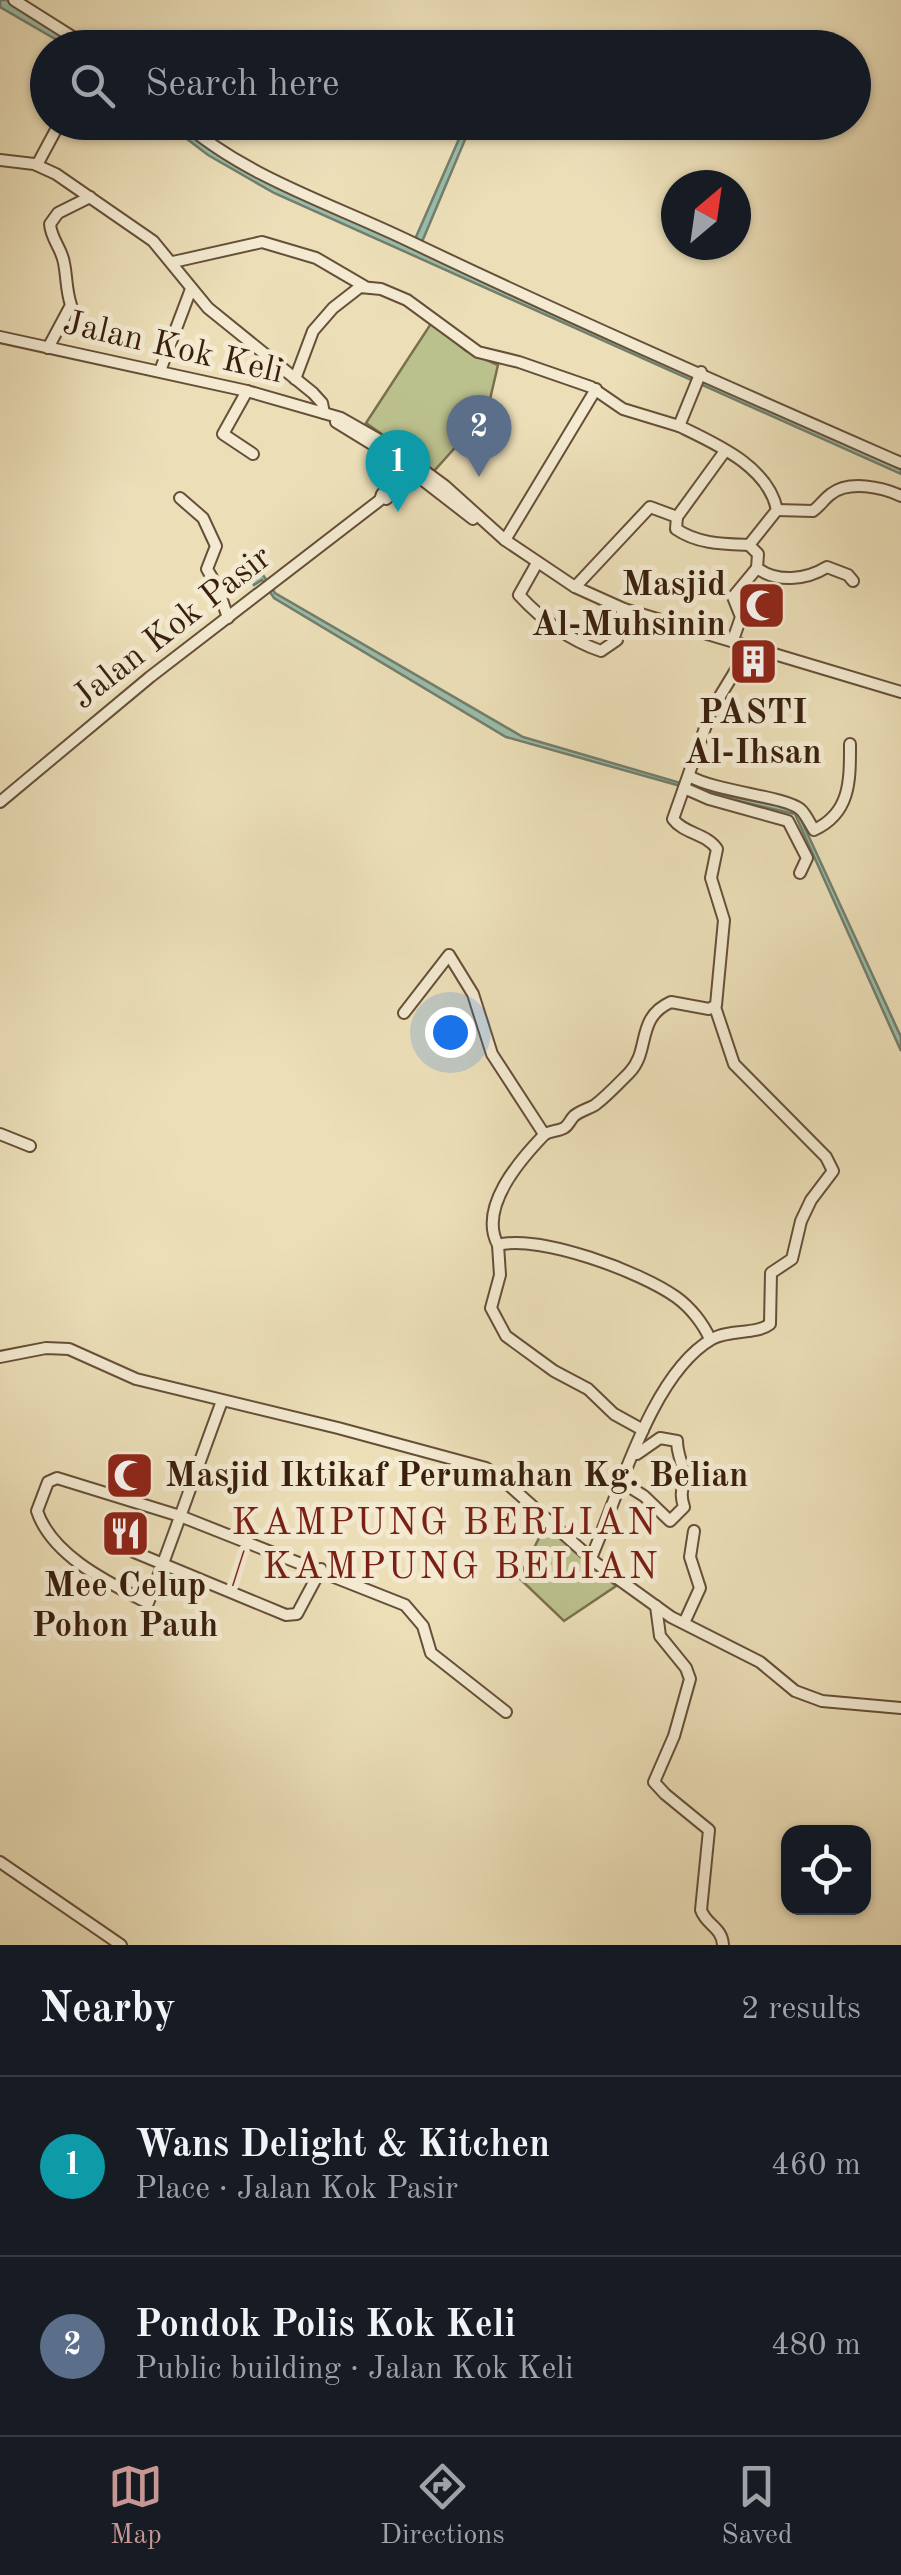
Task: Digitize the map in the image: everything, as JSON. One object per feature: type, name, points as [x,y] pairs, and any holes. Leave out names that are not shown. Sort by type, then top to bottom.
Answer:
[{"type":"street","points":[[14,0],[62,30]]},
{"type":"street","points":[[37,165],[50,140]]},
{"type":"street","points":[[210,140],[242,162],[699,379],[901,463]]},
{"type":"street","points":[[2,164],[37,165],[153,241],[225,324],[320,400],[328,414]]},
{"type":"street","points":[[48,348],[70,306],[64,284],[64,260],[50,224],[58,213],[90,197]]},
{"type":"street","points":[[173,262],[262,242],[316,258],[367,288],[408,300],[470,349],[596,389],[619,407],[679,426],[725,450],[764,480],[777,510]]},
{"type":"street","points":[[295,379],[313,331],[353,291],[367,288]]},
{"type":"street","points":[[160,371],[191,289]]},
{"type":"street","name":"Jalan Kok Keli","points":[[0,336],[247,391],[328,414],[338,424],[392,452],[444,486],[502,537],[575,587],[624,609],[901,692]]},
{"type":"street","points":[[679,426],[699,379]]},
{"type":"street","points":[[502,537],[596,389]]},
{"type":"street","points":[[247,391],[223,434],[253,454]]},
{"type":"street","points":[[725,450],[678,517],[676,529],[689,537],[715,543],[749,545],[759,556],[757,568],[733,597],[741,617],[733,640]]},
{"type":"street","points":[[392,452],[398,471],[395,488],[430,485]]},
{"type":"street","name":"Jalan Kok Keli","points":[[392,452],[489,532],[502,537]]},
{"type":"street","points":[[413,472],[444,486]]},
{"type":"street","name":"Jalan Kok Pasir","points":[[0,802],[150,677],[413,472]]},
{"type":"street","points":[[777,510],[806,513],[833,492],[852,487],[887,489],[901,496]]},
{"type":"street","points":[[180,498],[204,518],[216,546],[207,570],[228,618]]},
{"type":"street","points":[[575,587],[649,508],[656,507],[678,517]]},
{"type":"street","points":[[749,545],[777,510]]},
{"type":"street","points":[[537,563],[519,595],[573,639],[601,651],[616,640],[615,631],[624,609]]},
{"type":"street","points":[[757,568],[770,577],[780,578],[816,573],[828,567],[853,581]]},
{"type":"street","points":[[591,1558],[643,1430],[678,1370],[710,1339],[768,1327],[772,1317],[771,1273],[792,1259],[806,1210],[833,1171],[832,1163],[734,1064],[715,1007],[724,920],[711,878],[717,848],[675,823],[674,814],[714,704],[750,645]]},
{"type":"street","points":[[689,776],[724,789],[792,805],[802,811],[814,830],[828,822],[846,799],[850,788],[850,744]]},
{"type":"street","points":[[684,788],[788,821],[807,858],[800,873]]},
{"type":"street","points":[[404,1013],[450,955],[473,994],[492,1054],[544,1134]]},
{"type":"street","points":[[643,1430],[614,1414],[588,1389],[554,1371],[506,1336],[492,1308],[500,1275],[494,1210],[500,1193],[544,1134],[564,1128],[632,1070],[649,1022],[665,1005],[675,1002],[715,1007]]},
{"type":"street","points":[[0,1134],[30,1146]]},
{"type":"street","points":[[498,1245],[522,1242],[575,1253],[651,1280],[680,1300],[705,1327],[710,1339]]},
{"type":"street","points":[[0,1357],[46,1348],[68,1349],[136,1379],[486,1468],[591,1558],[656,1606],[760,1662],[795,1692],[809,1698],[901,1708]]},
{"type":"street","points":[[222,1400],[180,1516],[163,1564],[148,1603],[58,1545],[38,1518],[37,1506],[48,1482],[56,1478],[180,1516],[406,1605],[423,1626],[431,1653],[506,1712]]},
{"type":"street","points":[[623,1483],[644,1496],[670,1521],[684,1507],[680,1492],[684,1478],[677,1441],[660,1438],[633,1458]]},
{"type":"street","points":[[684,1624],[700,1588],[690,1557],[694,1531]]},
{"type":"street","points":[[114,1536],[125,1539],[131,1550],[286,1615],[296,1614],[304,1604],[321,1569]]},
{"type":"street","points":[[656,1606],[658,1631],[690,1679],[674,1736],[654,1782],[710,1830],[701,1910],[704,1918],[720,1931],[723,1945]]},
{"type":"street","points":[[0,1862],[121,1945]]},
{"type":"green space","points":[[432,322],[466,351],[498,365],[487,412],[434,471],[366,423]]},
{"type":"green space","points":[[546,1524],[616,1586],[564,1621],[519,1578]]},
{"type":"shaded area","points":[[0,0],[8,0],[58,30],[40,30],[0,7]]},
{"type":"shaded area","points":[[188,140],[201,140],[412,246],[459,140],[465,140],[419,249],[547,311],[901,469],[901,474],[274,193]]},
{"type":"shaded area","points":[[251,557],[275,593],[523,737],[798,813],[901,1037],[901,1051],[795,814],[716,796],[506,737],[274,598],[262,580],[254,585],[250,578],[244,580],[236,568]]},
{"type":"place","name":"Pondok Polis Kok Keli","points":[[479,477]]},
{"type":"place","name":"Wans Delight & Kitchen","points":[[398,512]]},
{"type":"place","name":"Masjid Al-Muhsinin","points":[[761,605]]},
{"type":"place","name":"PASTI Al-Ihsan","points":[[753,661]]},
{"type":"place","name":"Masjid Iktikaf Perumahan Kg. Belian","points":[[130,1476]]},
{"type":"place","name":"Mee Celup Pohon Pauh","points":[[125,1534]]},
{"type":"district","name":"KAMPUNG BERLIAN / KAMPUNG BELIAN","points":[[445,1546]]}]
